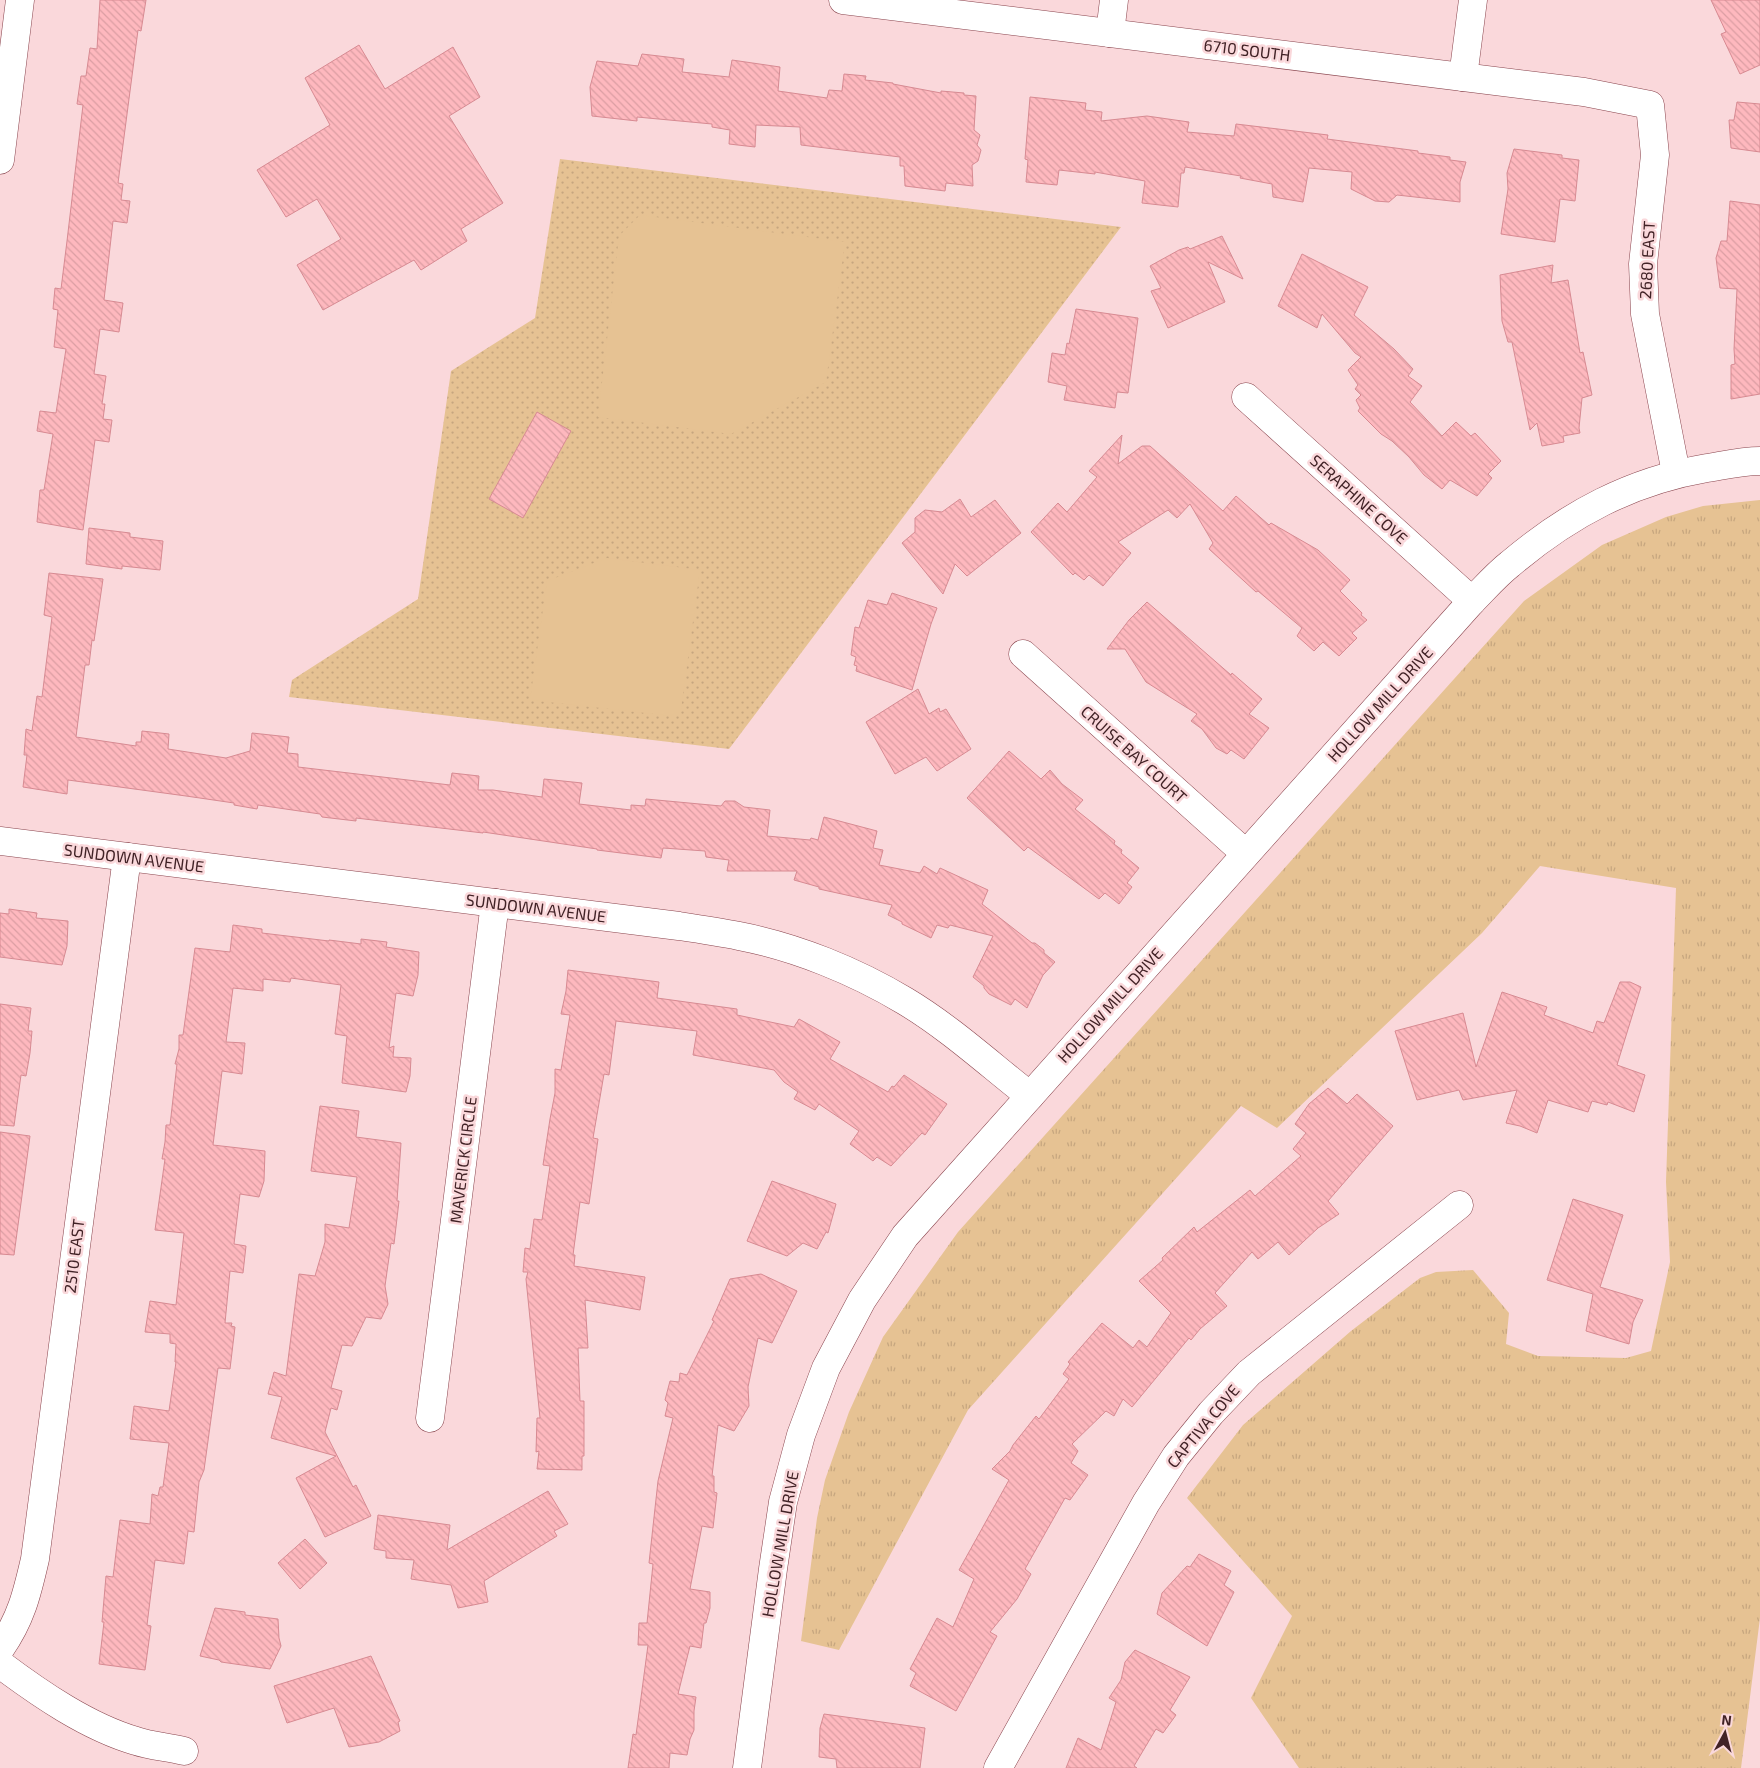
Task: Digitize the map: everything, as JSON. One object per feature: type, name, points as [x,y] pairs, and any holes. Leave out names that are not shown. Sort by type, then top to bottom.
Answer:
[{"type":"street","points":[[0,160],[20,0]]},
{"type":"street","name":"6710 SOUTH","points":[[843,0],[1584,92],[1650,105]]},
{"type":"street","points":[[1110,34],[1114,0]]},
{"type":"street","points":[[1463,77],[1473,0]]},
{"type":"street","name":"2680 EAST","points":[[1650,105],[1655,155],[1643,264],[1645,314],[1676,473]]},
{"type":"street","name":"SERAPHINE COVE","points":[[1246,397],[1472,601]]},
{"type":"street","name":"HOLLOW MILL DRIVE","points":[[747,1768],[773,1569],[784,1502],[800,1435],[826,1368],[862,1300],[905,1236],[1472,601],[1508,565],[1546,534],[1630,488],[1676,473],[1760,460]]},
{"type":"street","name":"CRUISE BAY COURT","points":[[1023,654],[1245,854]]},
{"type":"street","name":"SUNDOWN AVENUE","points":[[0,842],[679,926],[740,936],[798,952],[853,974],[905,1002],[953,1034],[1030,1096]]},
{"type":"street","name":"2510 EAST","points":[[0,1648],[13,1630],[26,1596],[35,1559],[127,857]]},
{"type":"street","name":"MAVERICK CIRCLE","points":[[430,1418],[496,903]]},
{"type":"street","name":"CAPTIVA COVE","points":[[998,1768],[1146,1503],[1176,1456],[1211,1413],[1249,1373],[1459,1204]]},
{"type":"street","points":[[0,1664],[82,1719],[135,1741],[184,1751]]},
{"type":"green space","points":[[560,159],[1121,227],[729,749],[289,697],[292,680],[418,599],[451,371],[535,318]]},
{"type":"green space","points":[[640,215],[845,242],[826,382],[731,434],[598,417],[619,236]]},
{"type":"green space","points":[[1760,500],[1760,1618],[1741,1768],[1299,1768],[1251,1698],[1292,1616],[1187,1498],[1243,1425],[1351,1331],[1420,1278],[1436,1272],[1473,1270],[1509,1313],[1506,1344],[1538,1356],[1626,1358],[1651,1351],[1670,1262],[1666,1182],[1676,888],[1540,866],[1482,933],[1277,1128],[1241,1106],[968,1410],[839,1650],[801,1641],[817,1518],[825,1480],[849,1412],[883,1337],[958,1232],[1524,601],[1602,545],[1666,517],[1703,506]]},
{"type":"green space","points":[[607,558],[700,570],[681,709],[672,716],[530,700],[547,581]]},
{"type":"building","points":[[100,0],[146,0],[141,31],[138,30],[118,183],[123,184],[121,200],[130,201],[127,223],[113,221],[104,300],[123,303],[119,332],[100,329],[94,374],[106,376],[102,404],[105,404],[103,419],[112,420],[109,442],[95,440],[83,530],[37,522],[40,490],[44,490],[53,434],[37,431],[40,411],[56,413],[66,349],[54,347],[58,310],[53,309],[55,288],[61,289],[67,241],[83,105],[77,104],[81,76],[86,76],[90,48],[97,49]]},
{"type":"building","points":[[1711,0],[1760,0],[1760,65],[1740,74],[1721,34],[1726,32]]},
{"type":"building","points":[[359,45],[385,89],[453,47],[480,97],[449,116],[503,203],[461,229],[467,241],[421,270],[414,260],[323,310],[297,265],[341,239],[317,199],[286,217],[257,170],[330,125],[305,78]]},
{"type":"building","points":[[642,54],[684,59],[682,72],[729,77],[732,60],[780,67],[778,91],[827,98],[829,90],[842,91],[844,74],[866,76],[865,80],[893,83],[941,93],[941,91],[976,96],[974,130],[980,135],[977,145],[981,150],[978,161],[972,165],[973,186],[946,183],[945,191],[905,186],[904,166],[900,166],[900,157],[801,145],[800,127],[756,125],[755,147],[729,144],[730,130],[712,127],[712,124],[637,117],[637,121],[592,116],[590,87],[597,61],[638,66]]},
{"type":"building","points":[[1030,97],[1086,103],[1085,110],[1102,112],[1101,121],[1147,116],[1189,122],[1187,132],[1234,136],[1236,124],[1328,135],[1327,139],[1450,157],[1450,160],[1466,162],[1460,182],[1460,202],[1397,195],[1389,202],[1375,201],[1351,189],[1352,172],[1309,168],[1303,202],[1273,197],[1272,184],[1240,178],[1241,176],[1185,167],[1184,173],[1181,173],[1178,207],[1142,203],[1145,181],[1095,172],[1095,174],[1059,170],[1057,185],[1026,182],[1028,160],[1025,159]]},
{"type":"building","points":[[1737,102],[1760,104],[1760,152],[1731,148],[1729,120],[1734,120]]},
{"type":"building","points":[[1514,149],[1562,155],[1562,158],[1579,160],[1575,201],[1560,199],[1555,242],[1501,234],[1508,189],[1507,173]]},
{"type":"building","points":[[1730,201],[1760,205],[1760,394],[1731,399],[1731,365],[1735,364],[1737,289],[1720,288],[1716,258],[1721,241],[1727,241]]},
{"type":"building","points":[[1222,236],[1243,279],[1208,262],[1225,302],[1168,328],[1151,291],[1161,288],[1150,266],[1179,250],[1188,247],[1190,249]]},
{"type":"building","points":[[1302,254],[1368,287],[1354,315],[1394,349],[1413,369],[1408,376],[1422,386],[1410,402],[1442,436],[1456,422],[1471,436],[1475,433],[1501,461],[1488,474],[1492,478],[1477,496],[1450,480],[1442,489],[1424,475],[1409,457],[1392,441],[1381,434],[1358,411],[1360,408],[1356,400],[1361,395],[1355,389],[1358,385],[1348,370],[1361,357],[1355,353],[1322,314],[1317,328],[1278,306]]},
{"type":"building","points":[[1553,265],[1551,283],[1568,280],[1580,353],[1583,352],[1592,395],[1582,398],[1580,433],[1563,436],[1564,442],[1542,446],[1537,423],[1530,430],[1512,342],[1508,342],[1502,321],[1500,275]]},
{"type":"building","points":[[1076,309],[1138,318],[1128,393],[1117,392],[1115,408],[1064,400],[1067,386],[1048,382],[1052,353],[1065,355]]},
{"type":"building","points":[[537,412],[571,431],[523,518],[489,499]]},
{"type":"building","points":[[1122,435],[1118,464],[1142,446],[1150,446],[1223,511],[1236,496],[1269,525],[1271,523],[1318,550],[1350,580],[1340,591],[1367,620],[1352,633],[1357,638],[1339,656],[1323,642],[1314,651],[1297,636],[1302,628],[1258,591],[1256,592],[1209,549],[1213,543],[1190,504],[1177,518],[1168,510],[1118,542],[1131,553],[1103,586],[1089,575],[1084,580],[1075,573],[1073,575],[1031,532],[1058,503],[1067,512],[1097,477],[1089,471]]},
{"type":"building","points":[[960,499],[971,517],[995,500],[1021,533],[967,576],[955,564],[943,594],[902,543],[915,532],[915,518],[925,510],[942,512]]},
{"type":"building","points":[[89,528],[130,533],[130,537],[163,541],[160,570],[122,566],[122,569],[86,564]]},
{"type":"building","points":[[49,573],[103,579],[89,665],[85,665],[76,737],[136,746],[136,742],[141,742],[142,731],[169,734],[168,749],[226,758],[250,751],[252,733],[289,737],[287,753],[298,754],[298,767],[450,785],[452,773],[479,776],[478,790],[493,790],[542,797],[544,779],[582,783],[579,804],[631,810],[631,805],[645,806],[646,799],[721,806],[725,801],[735,801],[744,807],[770,810],[767,836],[818,840],[824,817],[877,831],[873,848],[883,850],[879,865],[920,873],[924,866],[937,874],[940,868],[988,890],[982,904],[1032,943],[1035,943],[1044,950],[1044,953],[1055,962],[1043,975],[1027,1008],[1015,999],[1011,1005],[989,994],[984,986],[973,977],[993,936],[950,925],[948,928],[937,925],[931,938],[888,915],[892,905],[819,889],[819,887],[794,880],[797,871],[727,871],[729,860],[706,857],[705,851],[663,848],[661,858],[483,832],[356,818],[356,821],[322,817],[320,814],[258,805],[257,809],[234,805],[234,803],[68,780],[67,794],[23,787],[27,755],[24,755],[26,729],[32,731],[37,696],[42,697],[52,617],[44,615]]},
{"type":"building","points":[[892,593],[937,608],[912,690],[856,671],[857,666],[854,665],[856,657],[851,655],[855,627],[859,628],[868,600],[887,605]]},
{"type":"building","points":[[1147,602],[1231,675],[1232,673],[1262,699],[1249,714],[1269,728],[1244,759],[1231,750],[1227,754],[1216,748],[1202,729],[1191,721],[1197,714],[1146,682],[1125,649],[1107,649],[1129,620]]},
{"type":"building","points":[[918,689],[929,714],[939,708],[940,712],[946,709],[971,749],[937,771],[926,757],[895,774],[866,722]]},
{"type":"building","points":[[1009,751],[1041,779],[1050,770],[1062,784],[1083,800],[1075,809],[1115,841],[1114,844],[1122,850],[1121,853],[1139,868],[1127,883],[1132,887],[1119,904],[1105,893],[1099,899],[1028,847],[1024,851],[967,798]]},
{"type":"building","points":[[9,909],[37,913],[36,918],[68,921],[67,946],[62,965],[0,957],[0,913],[9,914]]},
{"type":"building","points":[[233,925],[262,929],[262,933],[329,941],[361,944],[361,939],[387,942],[386,947],[419,952],[418,975],[413,996],[396,993],[389,1048],[394,1046],[393,1057],[411,1058],[410,1076],[406,1092],[342,1083],[347,1036],[335,1034],[341,985],[291,978],[290,982],[263,979],[263,991],[233,988],[226,1042],[245,1043],[242,1074],[222,1071],[213,1145],[265,1151],[264,1181],[259,1197],[240,1194],[234,1244],[246,1246],[243,1273],[230,1271],[225,1323],[232,1323],[231,1326],[235,1327],[230,1369],[218,1368],[204,1470],[199,1482],[194,1532],[188,1531],[184,1564],[155,1560],[147,1625],[151,1626],[145,1670],[99,1664],[104,1622],[102,1622],[106,1576],[113,1577],[120,1520],[150,1524],[152,1494],[158,1496],[160,1487],[163,1487],[169,1443],[130,1439],[134,1406],[169,1411],[176,1362],[176,1344],[170,1343],[170,1334],[145,1332],[150,1301],[176,1305],[184,1233],[155,1230],[165,1159],[162,1159],[166,1125],[170,1125],[179,1035],[183,1035],[195,948],[230,952]]},
{"type":"building","points":[[568,970],[659,982],[657,998],[737,1009],[737,1015],[794,1027],[799,1019],[840,1042],[830,1059],[888,1092],[904,1075],[947,1104],[925,1135],[922,1133],[891,1166],[877,1157],[873,1161],[850,1144],[859,1131],[819,1104],[815,1110],[794,1099],[798,1092],[784,1082],[774,1070],[693,1055],[697,1031],[616,1021],[609,1075],[604,1074],[593,1138],[598,1139],[589,1204],[580,1202],[573,1255],[575,1255],[574,1266],[645,1277],[640,1310],[585,1300],[588,1348],[578,1348],[580,1401],[584,1401],[584,1456],[582,1456],[582,1470],[537,1469],[539,1451],[536,1452],[537,1418],[540,1418],[526,1279],[528,1272],[523,1272],[525,1248],[530,1249],[534,1219],[542,1220],[550,1166],[543,1165],[555,1093],[555,1069],[561,1070],[570,1015],[561,1014]]},
{"type":"building","points":[[1620,982],[1630,982],[1641,987],[1617,1065],[1645,1075],[1634,1112],[1608,1102],[1607,1105],[1592,1101],[1588,1112],[1548,1100],[1537,1133],[1506,1123],[1517,1090],[1463,1100],[1459,1090],[1417,1100],[1395,1031],[1463,1013],[1476,1067],[1502,992],[1547,1007],[1544,1015],[1593,1033],[1597,1021],[1604,1023]]},
{"type":"building","points":[[0,1004],[31,1008],[28,1031],[32,1031],[30,1053],[26,1076],[21,1075],[14,1126],[0,1125]]},
{"type":"building","points":[[1328,1088],[1347,1104],[1357,1094],[1393,1126],[1328,1201],[1339,1214],[1318,1228],[1289,1255],[1278,1242],[1258,1259],[1252,1252],[1215,1293],[1227,1306],[1200,1329],[1191,1340],[1189,1338],[1132,1407],[1123,1399],[1114,1416],[1106,1411],[1072,1444],[1078,1451],[1071,1463],[1088,1475],[1070,1500],[1065,1498],[1025,1569],[1031,1574],[1017,1599],[990,1632],[997,1636],[956,1711],[910,1686],[916,1673],[910,1669],[937,1618],[953,1627],[974,1579],[959,1570],[1009,1480],[992,1469],[1010,1451],[1036,1416],[1039,1419],[1069,1379],[1063,1374],[1070,1364],[1068,1362],[1102,1323],[1133,1348],[1139,1340],[1147,1347],[1171,1313],[1139,1281],[1163,1260],[1162,1258],[1194,1227],[1197,1232],[1250,1190],[1255,1196],[1301,1156],[1293,1149],[1306,1133],[1295,1124],[1309,1104]]},
{"type":"building","points":[[320,1106],[359,1111],[356,1137],[401,1143],[397,1201],[399,1201],[394,1244],[391,1243],[385,1286],[388,1304],[381,1319],[366,1317],[352,1346],[342,1345],[331,1388],[342,1391],[337,1410],[331,1408],[325,1432],[353,1487],[356,1485],[371,1516],[325,1537],[296,1478],[336,1456],[271,1438],[282,1397],[268,1394],[274,1372],[286,1376],[299,1274],[315,1276],[325,1242],[325,1224],[349,1228],[357,1177],[311,1171]]},
{"type":"building","points":[[0,1132],[30,1136],[14,1255],[0,1254]]},
{"type":"building","points":[[772,1181],[836,1204],[828,1233],[826,1232],[817,1249],[803,1243],[787,1256],[747,1241]]},
{"type":"building","points":[[1573,1199],[1623,1215],[1600,1287],[1643,1300],[1633,1322],[1629,1344],[1586,1331],[1593,1294],[1547,1280]]},
{"type":"building","points":[[761,1274],[797,1291],[772,1343],[758,1338],[748,1387],[749,1406],[734,1431],[718,1425],[712,1476],[714,1476],[714,1492],[717,1493],[713,1528],[702,1526],[690,1589],[710,1592],[710,1608],[706,1623],[704,1623],[701,1648],[690,1646],[678,1694],[696,1697],[694,1730],[687,1755],[670,1753],[669,1768],[628,1768],[633,1734],[636,1735],[648,1645],[638,1645],[639,1623],[647,1623],[653,1564],[649,1563],[658,1481],[673,1418],[665,1416],[668,1403],[665,1400],[670,1381],[679,1382],[680,1373],[687,1375],[714,1321],[712,1320],[730,1279]]},
{"type":"building","points":[[548,1491],[568,1524],[554,1531],[557,1536],[484,1581],[488,1602],[458,1608],[451,1585],[411,1579],[414,1560],[386,1558],[386,1551],[374,1549],[378,1515],[450,1525],[447,1550]]},
{"type":"building","points":[[305,1539],[327,1563],[300,1589],[278,1563]]},
{"type":"building","points":[[1199,1554],[1231,1571],[1224,1585],[1234,1592],[1207,1646],[1157,1614],[1162,1593],[1187,1566],[1190,1567]]},
{"type":"building","points":[[215,1608],[245,1612],[245,1615],[278,1619],[281,1646],[270,1669],[221,1662],[200,1656]]},
{"type":"building","points":[[1135,1650],[1190,1677],[1170,1710],[1176,1715],[1163,1733],[1156,1729],[1134,1766],[1137,1768],[1066,1768],[1078,1738],[1101,1750],[1116,1702],[1109,1698],[1121,1680],[1125,1662]]},
{"type":"building","points":[[371,1656],[400,1721],[398,1722],[400,1731],[379,1742],[349,1747],[334,1708],[287,1723],[274,1686]]},
{"type":"building","points":[[824,1714],[925,1728],[920,1768],[837,1768],[836,1759],[819,1757],[820,1728]]}]
